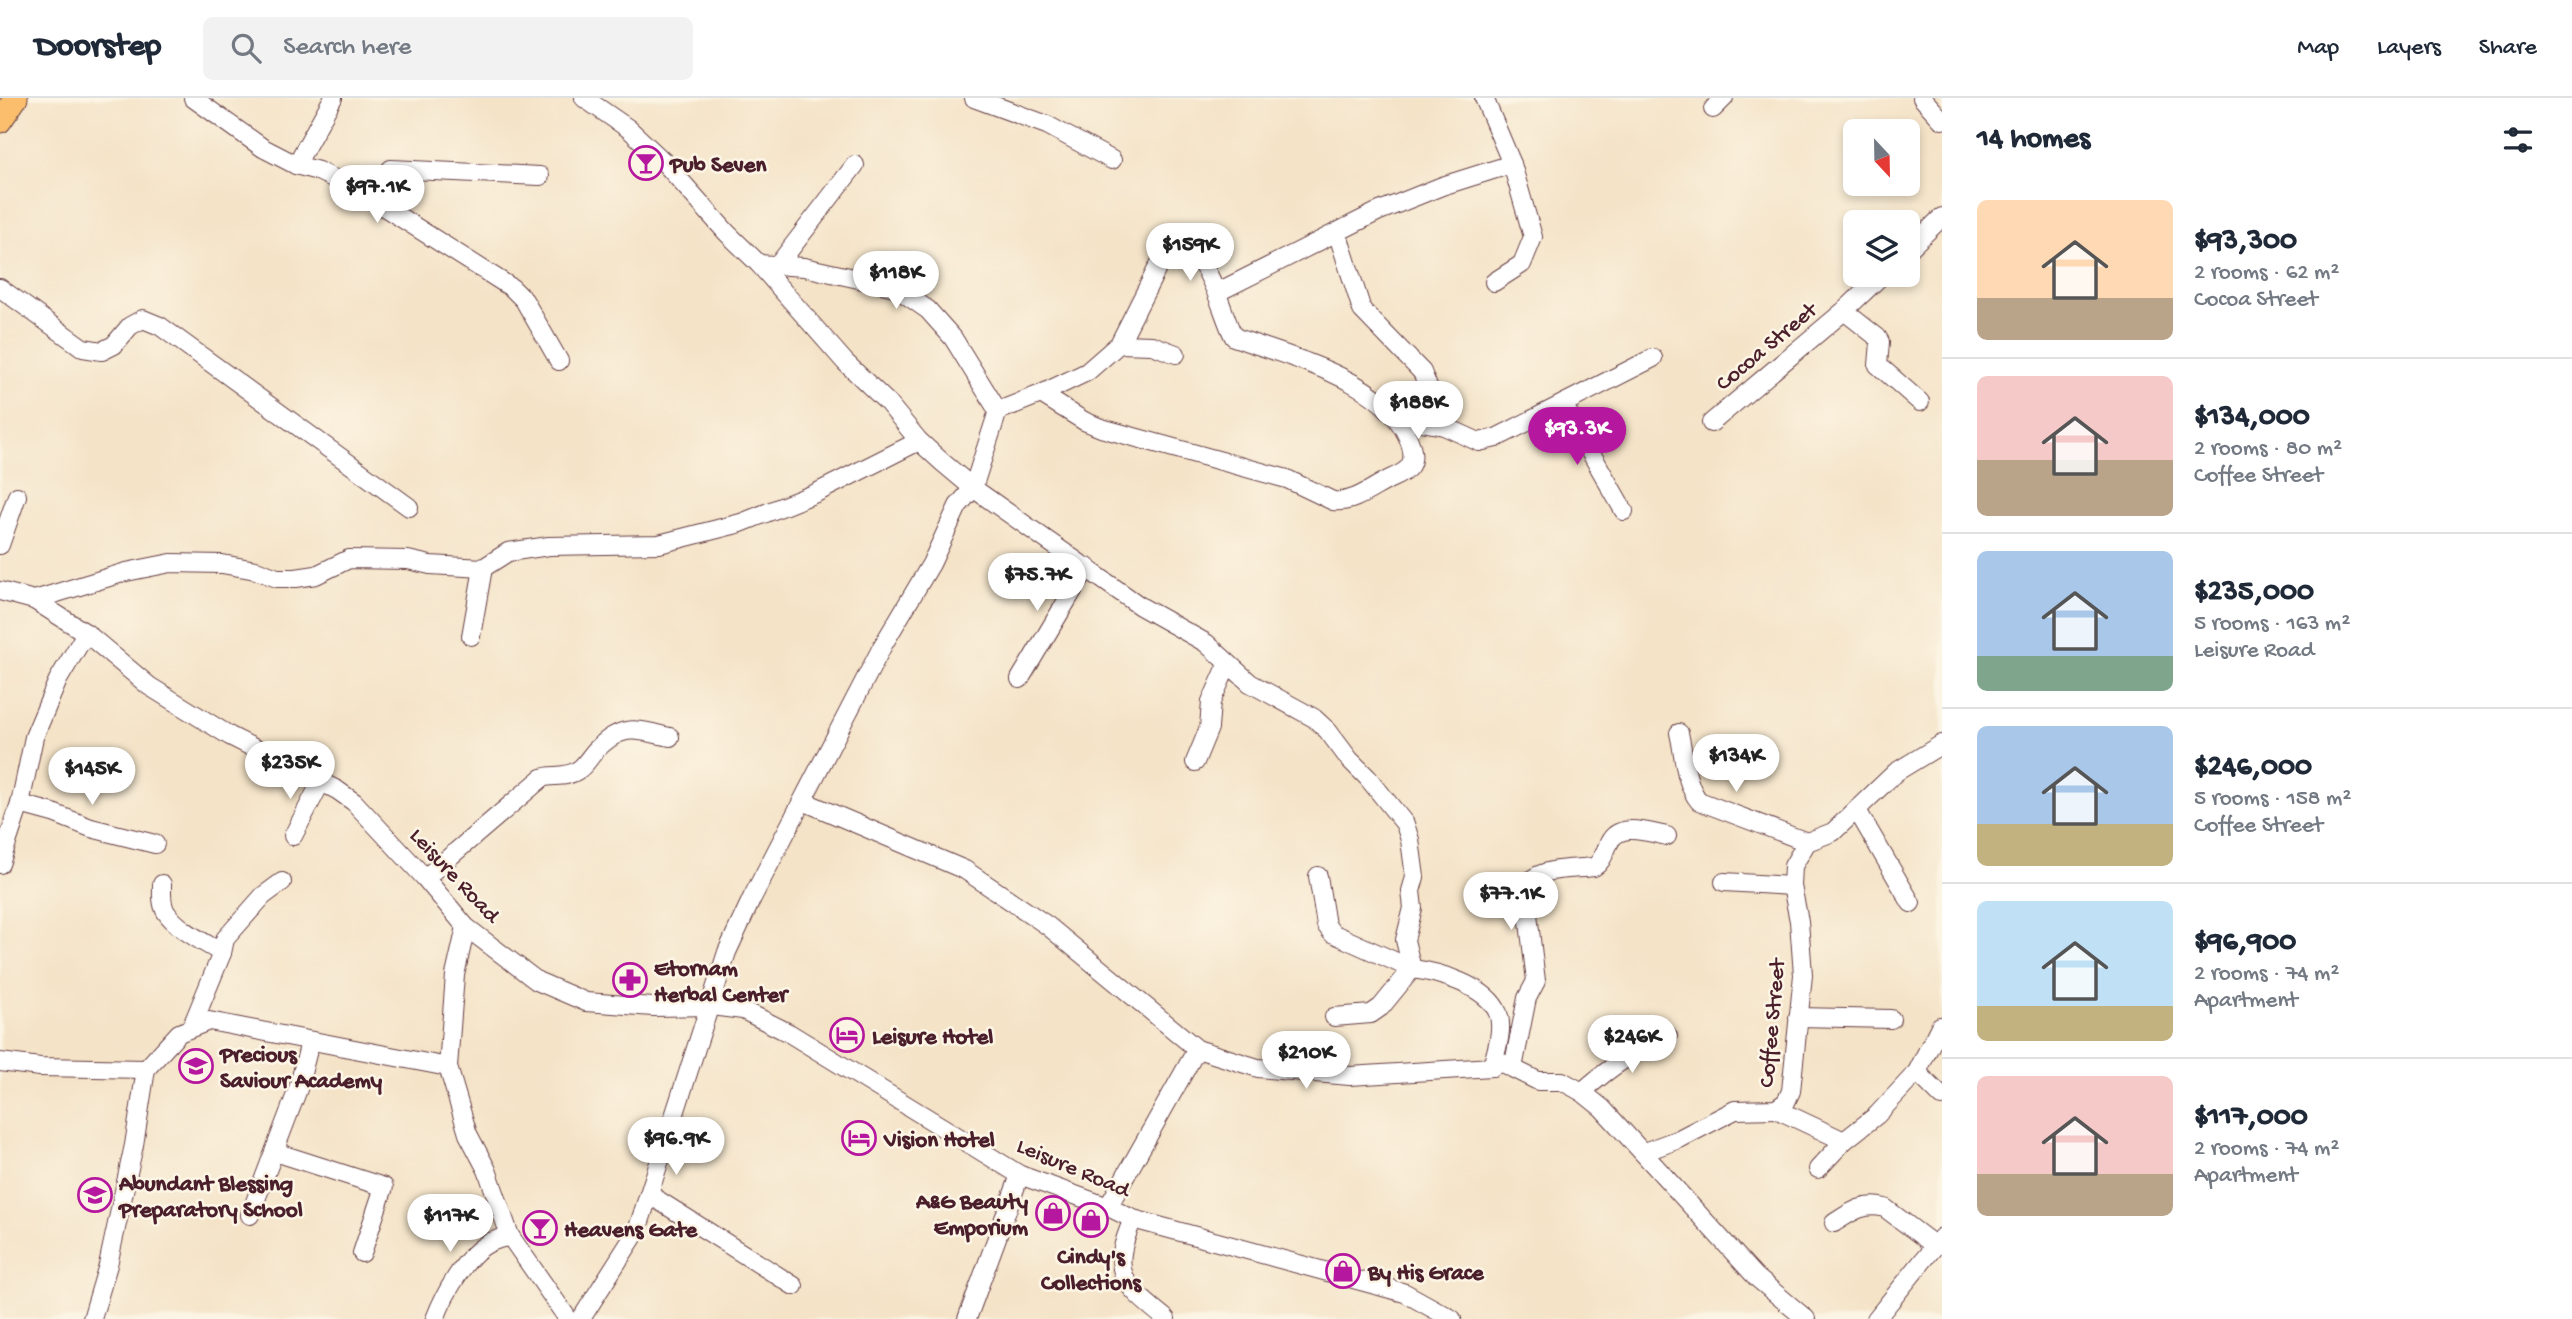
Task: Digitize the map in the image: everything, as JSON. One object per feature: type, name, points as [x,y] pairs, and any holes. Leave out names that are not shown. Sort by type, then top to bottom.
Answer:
[{"type":"main road","points":[[0,121],[16,98]]},
{"type":"street","points":[[193,98],[263,149],[296,165],[318,171],[371,198],[512,288],[524,300],[559,361]]},
{"type":"street","points":[[296,165],[333,98]]},
{"type":"street","points":[[584,98],[629,129],[663,161],[845,362],[888,403],[919,441],[973,488],[1140,606],[1206,643],[1250,683],[1314,718],[1328,731],[1353,765],[1368,778],[1405,824],[1415,877],[1410,891],[1413,908],[1405,940],[1412,969]]},
{"type":"street","points":[[974,98],[1046,125],[1112,160]]},
{"type":"street","points":[[1484,98],[1512,164],[1533,237],[1522,264],[1494,282]]},
{"type":"street","points":[[1922,98],[1942,120]]},
{"type":"street","points":[[778,265],[855,164]]},
{"type":"street","points":[[1218,292],[1377,212],[1431,190],[1512,164]]},
{"type":"street","points":[[371,198],[391,169],[540,176]]},
{"type":"street","points":[[1920,238],[1942,217]]},
{"type":"street","points":[[1336,232],[1362,310],[1422,372],[1444,426]]},
{"type":"street","points":[[581,1319],[637,1231],[727,952],[752,898],[883,645],[931,564],[958,506],[973,488],[999,411],[1087,372],[1119,344],[1163,257],[1171,251],[1183,249],[1194,254],[1218,292],[1234,337],[1337,375],[1388,407],[1398,418],[1410,444],[1413,463],[1405,472],[1353,499],[1333,501],[1287,479],[1101,428],[1084,421],[1041,394]]},
{"type":"street","points":[[759,264],[804,267],[895,287],[929,310],[953,338],[999,411]]},
{"type":"street","name":"Cocoa Street","points":[[1711,423],[1869,287]]},
{"type":"street","points":[[0,288],[83,348],[102,351],[114,345],[130,326],[144,319],[160,326],[409,507]]},
{"type":"street","points":[[1844,311],[1877,337],[1881,342],[1878,365],[1920,402]]},
{"type":"street","points":[[1119,344],[1152,345],[1176,354]]},
{"type":"street","points":[[1398,418],[1444,426],[1479,442],[1496,438],[1653,358]]},
{"type":"street","points":[[1563,404],[1624,511]]},
{"type":"street","points":[[34,600],[126,572],[171,563],[222,565],[256,570],[277,578],[296,578],[316,575],[349,559],[408,560],[430,565],[483,568],[508,552],[549,546],[659,544],[741,523],[816,493],[919,441]]},
{"type":"street","points":[[0,545],[17,496]]},
{"type":"street","points":[[1020,679],[1087,567]]},
{"type":"street","points":[[471,636],[483,568]]},
{"type":"street","name":"Leisure Road","points":[[0,591],[34,600],[86,633],[149,686],[230,736],[321,782],[354,802],[425,878],[466,927],[537,981],[586,1002],[653,1007],[711,1006],[743,1010],[789,1033],[1020,1175],[1108,1207],[1133,1219],[1405,1293],[1452,1319]]},
{"type":"street","points":[[0,864],[20,804],[34,737],[58,680],[86,633]]},
{"type":"street","points":[[1195,762],[1209,728],[1211,702],[1228,664]]},
{"type":"street","points":[[425,878],[542,778],[556,778],[578,770],[608,739],[634,728],[670,737]]},
{"type":"street","points":[[1679,733],[1690,783],[1699,801],[1807,842],[1833,832],[1896,772],[1942,744]]},
{"type":"street","points":[[293,836],[321,782]]},
{"type":"street","points":[[803,801],[965,870],[1048,926],[1197,1049],[1258,1068],[1350,1076],[1492,1067],[1500,1062],[1538,1081],[1562,1081],[1602,1108],[1756,1278],[1806,1319]]},
{"type":"street","points":[[20,804],[92,828],[155,844]]},
{"type":"street","points":[[1857,810],[1911,903]]},
{"type":"street","points":[[1513,1068],[1527,998],[1536,981],[1525,889],[1529,880],[1537,874],[1594,867],[1601,862],[1611,839],[1620,831],[1633,830],[1667,836]]},
{"type":"street","name":"Coffee Street","points":[[1644,1152],[1679,1139],[1735,1110],[1776,1108],[1786,1102],[1791,1091],[1803,975],[1799,922],[1792,886],[1793,866],[1807,842]]},
{"type":"street","points":[[1318,876],[1326,925],[1332,933],[1412,969],[1470,985],[1488,999],[1498,1013],[1500,1038],[1492,1067]]},
{"type":"street","points":[[192,1026],[222,953],[225,939],[262,896],[282,882]]},
{"type":"street","points":[[1724,882],[1792,886]]},
{"type":"street","points":[[163,884],[162,903],[166,913],[180,926],[222,953]]},
{"type":"street","points":[[466,927],[455,975],[448,1067],[468,1134],[487,1170],[510,1236],[568,1319]]},
{"type":"street","points":[[1334,1017],[1371,1014],[1381,1007],[1412,969]]},
{"type":"street","points":[[1798,1017],[1891,1019]]},
{"type":"street","points":[[92,1319],[108,1265],[126,1185],[146,1069],[179,1033],[209,1021],[448,1067]]},
{"type":"street","points":[[1818,1169],[1844,1141],[1871,1121],[1917,1072],[1940,1026]]},
{"type":"street","points":[[1582,1092],[1608,1068],[1668,1036]]},
{"type":"street","points":[[250,1215],[298,1089],[310,1042]]},
{"type":"street","points":[[1108,1207],[1197,1049]]},
{"type":"street","points":[[0,1062],[40,1067],[146,1069]]},
{"type":"street","points":[[1917,1072],[1941,1094]]},
{"type":"street","points":[[1776,1108],[1844,1141]]},
{"type":"street","points":[[275,1152],[384,1186],[362,1253]]},
{"type":"street","points":[[967,1319],[1020,1175]]},
{"type":"street","points":[[650,1195],[794,1286]]},
{"type":"street","points":[[1834,1223],[1855,1209],[1877,1206],[1885,1208],[1938,1241],[1876,1319]]},
{"type":"street","points":[[1133,1219],[1123,1242],[1119,1262],[1131,1290],[1166,1319]]},
{"type":"street","points":[[435,1319],[442,1300],[467,1263],[488,1243],[510,1236]]},
{"type":"place","name":"Pub Seven","points":[[646,163]]},
{"type":"place","name":"Etornam Herbal Center","points":[[630,980]]},
{"type":"place","name":"Leisure Hotel","points":[[847,1035]]},
{"type":"place","name":"Precious Saviour Academy","points":[[196,1066]]},
{"type":"place","name":"Vision Hotel","points":[[859,1138]]},
{"type":"place","name":"Abundant Blessing Preparatory School","points":[[95,1195]]},
{"type":"place","name":"A&G Beauty Emporium","points":[[1053,1213]]},
{"type":"place","name":"Cindy's Collections","points":[[1091,1220]]},
{"type":"place","name":"Heavens Gate","points":[[540,1228]]},
{"type":"place","name":"By His Grace","points":[[1343,1271]]}]
